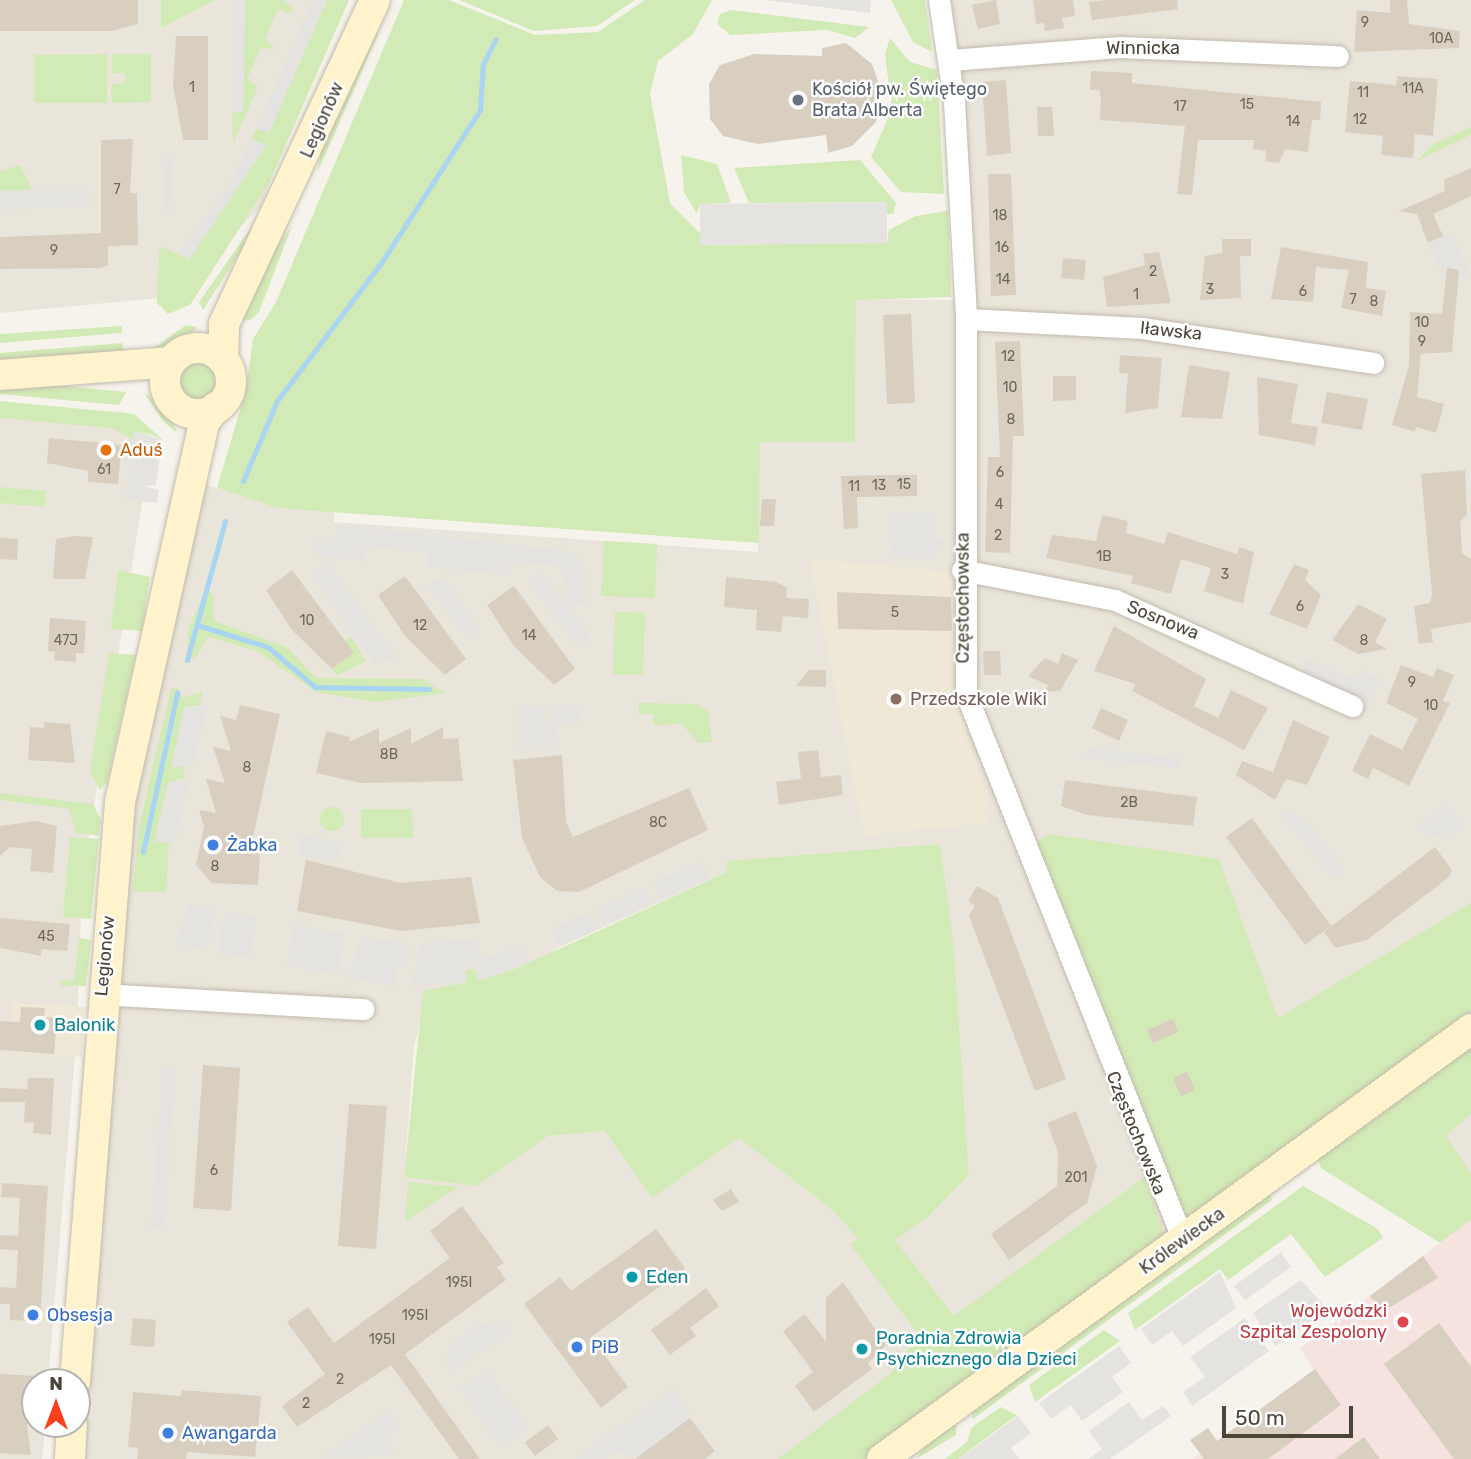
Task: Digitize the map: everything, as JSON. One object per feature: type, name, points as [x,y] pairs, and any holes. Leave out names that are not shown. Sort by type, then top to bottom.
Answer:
[{"type":"street","name":"Legionów","points":[[223,360],[224,324],[374,0]]},
{"type":"street","name":"Częstochowska","points":[[939,0],[950,60],[966,319],[963,677],[977,728],[1183,1240]]},
{"type":"street","name":"Winnicka","points":[[950,60],[1121,47],[1338,56]]},
{"type":"street","name":"Legionów","points":[[179,356],[225,283],[264,238]]},
{"type":"street","name":"Iławska","points":[[966,319],[1142,328],[1373,363]]},
{"type":"street","points":[[0,375],[41,376],[152,390],[196,414],[215,408],[229,389],[223,360],[210,350],[41,376]]},
{"type":"street","points":[[174,403],[165,380],[179,356]]},
{"type":"street","name":"Legionów","points":[[174,403],[183,438],[179,536]]},
{"type":"street","name":"Legionów","points":[[76,1368],[102,994],[120,802],[204,423],[215,408]]},
{"type":"street","name":"Sosnowa","points":[[962,570],[1115,600],[1352,706]]},
{"type":"street","points":[[102,994],[364,1009]]},
{"type":"street","name":"Królewiecka","points":[[889,1457],[1471,1029]]},
{"type":"street","points":[[70,1459],[71,1438]]},
{"type":"shaded area","points":[[0,0],[339,0],[260,207],[171,297],[0,313]]},
{"type":"shaded area","points":[[232,0],[245,0],[243,112],[232,112]]},
{"type":"shaded area","points":[[313,0],[327,0],[269,133],[257,128]]},
{"type":"shaded area","points":[[766,0],[871,0],[870,13]]},
{"type":"shaded area","points":[[930,0],[1471,0],[1471,1017],[868,1459],[79,1459],[81,1438],[91,1438],[91,1368],[86,1368],[125,838],[201,483],[277,508],[334,511],[334,522],[758,552],[760,442],[855,441],[856,299],[957,300],[948,131]],"holes":[[[939,844],[954,948],[969,1175],[929,1216],[894,1239],[858,1239],[834,1211],[739,1138],[652,1198],[606,1131],[548,1136],[477,1186],[404,1177],[414,1047],[425,1005],[530,968],[559,947],[725,873]]]},
{"type":"shaded area","points":[[251,139],[266,145],[189,260],[179,253],[230,184]]},
{"type":"shaded area","points":[[162,155],[173,155],[174,213],[164,215]]},
{"type":"shaded area","points":[[89,190],[90,207],[0,209],[0,191]]},
{"type":"shaded area","points":[[887,202],[887,243],[700,245],[700,204]]},
{"type":"shaded area","points":[[1452,232],[1471,276],[1464,279],[1443,276],[1428,243]]},
{"type":"shaded area","points":[[0,407],[125,412],[148,466],[82,881],[77,1030],[49,1368],[21,1368],[21,1438],[44,1438],[42,1459],[0,1459]]},
{"type":"shaded area","points":[[134,431],[162,439],[156,485],[142,486],[159,490],[157,503],[125,499]]},
{"type":"shaded area","points":[[936,512],[936,540],[945,541],[932,560],[887,557],[897,539],[889,538],[889,513]]},
{"type":"shaded area","points":[[337,524],[574,552],[586,569],[585,603],[567,606],[591,637],[579,647],[527,581],[540,571],[566,604],[566,580],[557,566],[511,561],[509,575],[427,567],[428,553],[366,546],[365,561],[321,557],[310,541],[335,543]]},
{"type":"shaded area","name":"Przedszkole Wiki","points":[[810,559],[952,572],[954,687],[985,795],[986,823],[864,835]]},
{"type":"shaded area","points":[[328,563],[396,657],[375,664],[311,573]]},
{"type":"shaded area","points":[[435,580],[445,582],[480,629],[467,639],[428,585]]},
{"type":"shaded area","points":[[1306,659],[1356,679],[1361,670],[1380,680],[1360,720],[1293,686]]},
{"type":"shaded area","points":[[579,705],[579,722],[557,723],[558,745],[518,746],[519,706],[545,706],[545,722],[552,723],[553,706]]},
{"type":"shaded area","points":[[207,707],[193,767],[171,767],[184,708]]},
{"type":"shaded area","points":[[1090,748],[1180,758],[1179,768],[1080,758]]},
{"type":"shaded area","points":[[189,782],[175,842],[154,842],[168,783]]},
{"type":"shaded area","points":[[1447,804],[1464,827],[1445,840],[1423,833],[1417,826]]},
{"type":"shaded area","points":[[1285,809],[1307,820],[1346,872],[1336,879],[1281,815]]},
{"type":"shaded area","points":[[300,835],[341,842],[337,862],[299,855]]},
{"type":"shaded area","points":[[701,861],[709,879],[661,899],[654,883]]},
{"type":"shaded area","points":[[645,887],[652,903],[605,926],[597,909]]},
{"type":"shaded area","points":[[189,904],[215,909],[207,950],[175,944]]},
{"type":"shaded area","points":[[225,911],[257,917],[250,958],[218,953]]},
{"type":"shaded area","points":[[587,913],[595,931],[559,947],[551,930]]},
{"type":"shaded area","points":[[294,924],[345,934],[338,975],[286,965]]},
{"type":"shaded area","points":[[361,937],[409,944],[408,967],[396,967],[395,986],[348,977]]},
{"type":"shaded area","points":[[478,938],[481,960],[521,944],[530,962],[478,981],[473,962],[465,964],[467,982],[412,986],[420,944]]},
{"type":"shaded area","points":[[12,1003],[85,1007],[82,1057],[9,1053]]},
{"type":"shaded area","points":[[163,1065],[176,1068],[171,1134],[158,1135]]},
{"type":"shaded area","points":[[1471,1114],[1471,1173],[1446,1136]]},
{"type":"shaded area","points":[[158,1136],[171,1139],[165,1227],[151,1228]]},
{"type":"shaded area","name":"Wojewódzki Szpital Zespolony","points":[[1471,1220],[1471,1459],[1193,1459],[1314,1370],[1300,1348]]},
{"type":"shaded area","points":[[1281,1252],[1291,1267],[1245,1300],[1234,1286]]},
{"type":"shaded area","points":[[1220,1272],[1236,1308],[1183,1346],[1172,1331],[1152,1345],[1141,1329]]},
{"type":"shaded area","points":[[1301,1280],[1328,1310],[1275,1346],[1253,1313]]},
{"type":"shaded area","points":[[1245,1318],[1269,1351],[1192,1406],[1183,1392],[1205,1377],[1190,1357]]},
{"type":"shaded area","points":[[496,1321],[513,1329],[449,1374],[446,1357],[453,1343],[475,1326]]},
{"type":"shaded area","points":[[1119,1346],[1131,1363],[1112,1377],[1123,1392],[1082,1421],[1071,1405],[1051,1419],[1039,1403]]},
{"type":"shaded area","points":[[487,1370],[528,1427],[500,1447],[460,1389]]},
{"type":"shaded area","points":[[673,1389],[691,1416],[635,1459],[617,1451],[606,1459],[575,1459]]},
{"type":"shaded area","points":[[1129,1402],[1142,1420],[1163,1406],[1171,1416],[1110,1459],[1088,1459],[1102,1449],[1089,1431]]},
{"type":"shaded area","points":[[388,1410],[401,1427],[384,1439],[395,1455],[320,1459]]},
{"type":"shaded area","points":[[1018,1416],[1031,1433],[1011,1448],[1019,1459],[959,1459]]},
{"type":"green space","points":[[161,0],[215,0],[161,28]]},
{"type":"green space","points":[[245,0],[283,0],[293,8],[289,14],[278,9],[265,39],[275,50],[261,47],[247,79],[258,87],[233,144],[232,112],[243,111]]},
{"type":"green space","points":[[327,0],[349,0],[270,181],[190,305],[168,314],[157,303],[159,251],[163,247],[189,259],[266,145],[251,139],[257,128],[269,133]]},
{"type":"green space","points":[[404,0],[449,0],[535,35],[598,32],[645,0],[712,0],[693,34],[658,61],[650,94],[670,203],[700,233],[700,245],[887,243],[889,230],[916,216],[948,211],[951,297],[856,300],[855,442],[760,442],[759,543],[277,508],[217,488],[246,390],[253,339],[276,302]]},
{"type":"green space","points":[[459,0],[635,0],[597,26],[534,31]]},
{"type":"green space","points":[[891,0],[925,0],[932,52],[913,42]]},
{"type":"green space","points":[[731,10],[869,27],[855,38],[827,30],[730,35],[717,24],[720,14]]},
{"type":"green space","points":[[356,18],[280,190],[203,310],[199,302],[257,219],[349,19]]},
{"type":"green space","points":[[374,27],[379,32],[318,171],[322,144]]},
{"type":"green space","points":[[890,38],[910,62],[937,70],[944,194],[901,192],[871,157],[892,109],[885,55]]},
{"type":"green space","points":[[107,54],[107,103],[34,103],[34,55]]},
{"type":"green space","points":[[112,54],[151,54],[151,102],[112,103],[111,84],[125,83],[125,73],[112,73]]},
{"type":"green space","points":[[1471,127],[1471,135],[1417,161],[1433,144]]},
{"type":"green space","points":[[681,155],[717,164],[731,203],[700,204],[697,214],[684,192]]},
{"type":"green space","points":[[860,160],[896,203],[893,214],[887,214],[886,202],[749,203],[734,168]]},
{"type":"green space","points":[[20,165],[32,190],[0,191],[0,171]]},
{"type":"green space","points":[[292,226],[259,312],[251,320],[231,321],[252,278]]},
{"type":"green space","points":[[186,325],[197,327],[185,343],[148,352]]},
{"type":"green space","points":[[122,326],[122,333],[0,343],[0,334]]},
{"type":"green space","points":[[122,343],[127,363],[0,365],[0,353]]},
{"type":"green space","points":[[198,363],[211,368],[216,381],[211,394],[198,399],[185,394],[180,381],[185,368]]},
{"type":"green space","points":[[0,384],[65,386],[126,392],[119,405],[0,394]]},
{"type":"green space","points":[[144,393],[168,407],[177,433],[163,421]]},
{"type":"green space","points":[[0,401],[134,414],[162,439],[135,432],[133,439],[111,428],[0,418]]},
{"type":"green space","points":[[0,487],[46,491],[45,507],[0,503]]},
{"type":"green space","points":[[604,541],[657,544],[655,598],[601,596]]},
{"type":"green space","points":[[118,570],[150,577],[142,631],[111,629]]},
{"type":"green space","points":[[206,589],[214,595],[214,621],[287,647],[316,678],[423,679],[444,693],[376,702],[316,692],[257,651],[208,637],[196,657],[187,660],[188,629]]},
{"type":"green space","points":[[615,612],[645,613],[643,675],[613,674]]},
{"type":"green space","points":[[351,637],[366,661],[337,676],[332,669],[353,654],[345,641]]},
{"type":"green space","points":[[109,653],[136,655],[107,782],[100,790],[90,772]]},
{"type":"green space","points":[[178,688],[182,698],[203,692],[199,705],[184,708],[172,767],[185,767],[184,778],[168,783],[155,842],[169,843],[166,892],[133,892],[139,826],[171,689]]},
{"type":"green space","points":[[639,703],[697,704],[708,711],[712,742],[698,743],[682,724],[653,725],[653,714],[639,714]]},
{"type":"green space","points":[[0,793],[93,804],[101,820],[99,836],[76,833],[69,809],[0,800]]},
{"type":"green space","points":[[332,807],[341,810],[344,819],[341,828],[332,831],[323,828],[320,819],[323,810]]},
{"type":"green space","points":[[361,809],[412,809],[413,838],[361,838]]},
{"type":"green space","points":[[1049,834],[1219,859],[1278,1018],[1471,903],[1471,1009],[1453,1031],[1192,1218],[1183,1216],[1031,846]]},
{"type":"green space","points":[[70,837],[99,839],[91,919],[63,917]]},
{"type":"green space","points":[[940,844],[954,948],[969,1175],[929,1216],[895,1240],[954,1316],[1145,1177],[1164,1235],[868,1459],[778,1459],[891,1373],[919,1335],[850,1244],[858,1239],[834,1211],[739,1138],[652,1198],[605,1131],[548,1136],[477,1186],[404,1177],[423,991],[467,982],[465,970],[475,969],[478,981],[515,969],[725,873],[728,861]]},
{"type":"green space","points":[[79,938],[91,940],[86,986],[61,986],[61,980],[74,981]]},
{"type":"green space","points":[[1471,1041],[1471,1114],[1446,1136],[1471,1173],[1471,1220],[1440,1243],[1321,1168],[1317,1157]]},
{"type":"green space","points":[[408,1182],[458,1187],[405,1222]]},
{"type":"green space","points":[[1303,1186],[1378,1229],[1383,1238],[1325,1277],[1291,1234],[1228,1280],[1220,1269],[1135,1330],[1128,1313]]},
{"type":"green space","points":[[1270,1189],[1272,1200],[973,1419],[971,1409]]},
{"type":"green space","points":[[1104,1330],[1120,1341],[1035,1402],[1029,1385]]},
{"type":"green space","points":[[1001,1407],[1017,1415],[958,1459],[945,1459],[967,1442],[972,1427]]},
{"type":"green space","points":[[956,1420],[956,1435],[916,1459],[927,1442]]},
{"type":"building","points":[[0,0],[138,0],[138,24],[111,31],[0,31]]},
{"type":"building","points":[[996,0],[1000,24],[978,29],[972,5]]},
{"type":"building","points":[[1033,0],[1073,0],[1075,16],[1062,18],[1064,28],[1045,31],[1044,23],[1036,24]]},
{"type":"building","points":[[1177,0],[1178,9],[1092,20],[1089,2]]},
{"type":"building","points":[[1390,0],[1407,0],[1409,24],[1460,31],[1459,48],[1354,52],[1357,10],[1390,13]]},
{"type":"building","points":[[176,36],[208,36],[208,140],[183,140],[173,85]]},
{"type":"building","name":"Kościół pw. Świętego Brata Alberta","points":[[846,43],[872,64],[882,92],[876,122],[852,146],[828,153],[826,135],[758,144],[723,136],[710,119],[709,84],[720,65],[754,54],[822,56],[822,48]]},
{"type":"building","points":[[1091,71],[1132,73],[1132,83],[1321,102],[1320,120],[1312,120],[1308,152],[1285,149],[1279,163],[1265,161],[1266,151],[1253,149],[1254,140],[1198,140],[1192,195],[1177,194],[1185,126],[1100,120],[1101,98],[1099,90],[1090,90]]},
{"type":"building","points":[[1397,76],[1438,79],[1433,136],[1415,134],[1413,158],[1381,155],[1383,136],[1345,132],[1350,81],[1396,85]]},
{"type":"building","points":[[1006,80],[1011,153],[987,156],[982,82]]},
{"type":"building","points":[[1037,107],[1052,107],[1054,136],[1038,136]]},
{"type":"building","points":[[133,139],[130,193],[137,193],[138,245],[108,246],[108,265],[101,268],[0,269],[0,237],[101,233],[101,140]]},
{"type":"building","points":[[1471,168],[1471,196],[1433,214],[1443,236],[1428,243],[1417,214],[1399,211],[1445,191],[1444,180]]},
{"type":"building","points":[[988,174],[1011,174],[1016,295],[991,296]]},
{"type":"building","points":[[1222,239],[1251,239],[1251,256],[1240,256],[1241,298],[1200,300],[1205,256],[1222,253]]},
{"type":"building","points":[[1281,247],[1368,262],[1366,288],[1386,291],[1382,316],[1341,308],[1349,270],[1316,267],[1313,302],[1271,299]]},
{"type":"building","points":[[1159,252],[1171,303],[1107,307],[1103,277],[1145,265],[1143,254]]},
{"type":"building","points":[[1063,258],[1086,260],[1084,280],[1061,278]]},
{"type":"building","points":[[1447,268],[1459,270],[1452,352],[1421,354],[1417,397],[1444,404],[1436,433],[1416,427],[1415,432],[1392,425],[1409,365],[1410,312],[1442,314]]},
{"type":"building","points":[[911,314],[915,403],[887,404],[883,315]]},
{"type":"building","points":[[1020,341],[1024,436],[1013,436],[1010,553],[985,552],[988,457],[1000,457],[995,342]]},
{"type":"building","points":[[1120,355],[1162,358],[1158,408],[1125,413],[1128,374],[1119,373]]},
{"type":"building","points":[[1189,365],[1230,372],[1222,419],[1181,417]]},
{"type":"building","points":[[1053,376],[1076,376],[1076,400],[1053,401]]},
{"type":"building","points":[[1257,377],[1298,384],[1291,423],[1318,427],[1315,445],[1259,435]]},
{"type":"building","points":[[1327,392],[1368,399],[1362,430],[1321,423]]},
{"type":"building","points":[[49,438],[122,445],[118,484],[88,482],[88,471],[47,463]]},
{"type":"building","points":[[1465,470],[1467,515],[1460,522],[1462,553],[1471,559],[1471,622],[1431,629],[1433,642],[1419,644],[1414,606],[1430,603],[1432,594],[1421,474]]},
{"type":"building","points":[[917,475],[917,496],[857,497],[858,528],[844,529],[841,476]]},
{"type":"building","points":[[762,499],[776,499],[774,526],[760,526]]},
{"type":"building","points":[[1102,515],[1128,521],[1126,533],[1164,544],[1168,532],[1237,554],[1239,547],[1254,552],[1243,604],[1204,591],[1211,568],[1181,559],[1171,594],[1131,583],[1133,576],[1046,558],[1052,535],[1096,541]]},
{"type":"building","points":[[93,537],[85,579],[53,579],[56,539]]},
{"type":"building","points":[[0,538],[18,539],[17,560],[0,559]]},
{"type":"building","points":[[1294,564],[1309,570],[1305,580],[1321,595],[1307,629],[1269,614]]},
{"type":"building","points":[[292,570],[354,653],[332,669],[292,630],[266,590]]},
{"type":"building","points":[[405,576],[466,659],[445,675],[405,636],[378,595]]},
{"type":"building","points":[[726,577],[776,582],[787,588],[786,598],[809,599],[808,618],[783,616],[781,632],[756,630],[757,610],[724,607]]},
{"type":"building","points":[[514,586],[575,669],[554,685],[514,646],[487,605]]},
{"type":"building","points":[[837,592],[951,597],[952,631],[838,629]]},
{"type":"building","points":[[1358,604],[1387,619],[1375,642],[1387,649],[1358,654],[1332,640]]},
{"type":"building","points":[[50,618],[86,621],[84,653],[76,653],[76,662],[54,660],[55,652],[48,651]]},
{"type":"building","points":[[1114,626],[1206,679],[1194,706],[1218,718],[1231,690],[1268,708],[1244,750],[1132,691],[1135,684],[1094,671]]},
{"type":"building","points":[[983,651],[1000,651],[1001,675],[984,675]]},
{"type":"building","points":[[1062,653],[1078,660],[1060,691],[1045,692],[1048,685],[1028,676],[1045,658],[1058,664]]},
{"type":"building","points":[[1401,665],[1433,677],[1437,668],[1454,675],[1443,701],[1450,703],[1409,786],[1373,768],[1368,779],[1352,771],[1370,734],[1402,750],[1418,719],[1386,703]]},
{"type":"building","points":[[809,670],[826,670],[826,687],[796,686]]},
{"type":"building","points":[[240,705],[280,714],[253,837],[260,850],[258,885],[212,883],[196,865],[204,826],[199,810],[216,813],[206,779],[225,783],[213,747],[231,751],[220,716],[236,720]]},
{"type":"building","points":[[1101,708],[1128,720],[1119,741],[1092,728]]},
{"type":"building","points":[[1293,720],[1330,737],[1307,785],[1286,779],[1275,800],[1236,775],[1242,761],[1273,772]]},
{"type":"building","points":[[44,722],[70,724],[75,763],[28,760],[30,727],[44,728]]},
{"type":"building","points":[[443,727],[443,739],[458,738],[463,781],[361,783],[316,773],[326,731],[350,737],[349,742],[379,728],[379,743],[411,728],[411,744]]},
{"type":"building","points":[[818,750],[821,777],[841,775],[843,795],[779,805],[776,782],[801,779],[798,752]]},
{"type":"building","points":[[562,755],[566,822],[573,837],[689,788],[708,830],[579,892],[557,891],[540,877],[522,838],[513,760]]},
{"type":"building","points":[[1065,780],[1197,797],[1193,826],[1087,815],[1061,806]]},
{"type":"building","points":[[1252,818],[1331,926],[1305,945],[1226,837]]},
{"type":"building","points":[[36,821],[57,826],[53,873],[30,871],[32,849],[10,847],[0,856],[0,826]]},
{"type":"building","points":[[1435,847],[1452,870],[1449,877],[1367,940],[1335,948],[1324,932]]},
{"type":"building","points":[[306,860],[401,883],[471,877],[480,923],[401,931],[297,911]]},
{"type":"building","points":[[977,886],[998,898],[1066,1079],[1035,1091],[969,916],[975,906],[968,901]]},
{"type":"building","points":[[0,918],[70,924],[67,951],[42,949],[41,956],[0,948]]},
{"type":"building","points":[[21,1007],[45,1008],[44,1017],[57,1018],[54,1054],[0,1050],[0,1021],[20,1022]]},
{"type":"building","points":[[1173,1019],[1178,1032],[1153,1043],[1147,1030]]},
{"type":"building","points":[[203,1065],[240,1068],[231,1211],[193,1208]]},
{"type":"building","points":[[1187,1072],[1195,1090],[1181,1096],[1173,1078]]},
{"type":"building","points":[[28,1078],[54,1078],[51,1135],[33,1133],[34,1123],[24,1122],[25,1102],[0,1102],[0,1088],[27,1089]]},
{"type":"building","points":[[349,1104],[387,1106],[376,1249],[338,1246]]},
{"type":"building","points":[[1076,1111],[1097,1166],[1087,1203],[1009,1260],[991,1234],[1057,1186],[1058,1152],[1047,1123]]},
{"type":"building","points":[[2,1183],[48,1186],[40,1321],[10,1320],[10,1304],[0,1304],[0,1287],[16,1288],[18,1250],[0,1249],[0,1235],[18,1236],[20,1198],[1,1197]]},
{"type":"building","points":[[731,1189],[739,1202],[722,1211],[713,1200]]},
{"type":"building","points":[[462,1206],[504,1263],[497,1267],[506,1280],[405,1354],[480,1459],[459,1459],[391,1365],[297,1427],[282,1406],[325,1374],[287,1322],[308,1307],[334,1343],[450,1258],[430,1231]]},
{"type":"building","points":[[656,1229],[685,1268],[591,1337],[628,1387],[601,1408],[524,1304],[560,1277],[571,1291]]},
{"type":"building","points":[[1423,1256],[1438,1278],[1382,1312],[1370,1296]]},
{"type":"building","name":"Poradnia Zdrowia Psychicznego dla Dzieci","points":[[843,1282],[886,1345],[868,1363],[872,1369],[814,1412],[795,1386],[813,1372],[783,1331],[805,1314],[826,1342],[826,1298]]},
{"type":"building","points":[[706,1288],[719,1306],[690,1328],[696,1336],[670,1355],[651,1330]]},
{"type":"building","points":[[133,1318],[156,1320],[154,1347],[130,1345]]},
{"type":"building","points":[[1439,1323],[1471,1367],[1471,1459],[1454,1459],[1384,1364]]},
{"type":"building","points":[[1315,1369],[1341,1405],[1268,1459],[1204,1459],[1190,1440],[1208,1428],[1217,1441]]},
{"type":"building","points":[[0,1374],[21,1375],[21,1438],[29,1438],[31,1455],[0,1453]]},
{"type":"building","points":[[181,1390],[261,1396],[255,1457],[187,1452],[186,1459],[137,1459],[138,1448],[128,1447],[133,1392],[181,1396]]},
{"type":"building","points":[[690,1418],[715,1451],[705,1459],[635,1459]]},
{"type":"building","points":[[548,1425],[558,1439],[535,1456],[525,1442]]},
{"type":"building","points":[[1364,1437],[1380,1459],[1335,1459]]},
{"type":"waterway","points":[[243,481],[277,401],[381,263],[480,110],[483,64],[496,39]]},
{"type":"waterway","points":[[187,660],[225,521]]},
{"type":"waterway","points":[[197,625],[268,647],[315,687],[429,689]]},
{"type":"waterway","points":[[143,852],[177,693]]},
{"type":"place","name":"Kościół pw. Świętego Brata Alberta","points":[[798,100]]},
{"type":"place","name":"Aduś","points":[[106,450]]},
{"type":"place","name":"Przedszkole Wiki","points":[[896,699]]},
{"type":"place","name":"Żabka","points":[[213,845]]},
{"type":"place","name":"Balonik","points":[[40,1025]]},
{"type":"place","name":"Eden","points":[[632,1277]]},
{"type":"place","name":"Obsesja","points":[[33,1315]]},
{"type":"place","name":"Wojewódzki Szpital Zespolony","points":[[1403,1322]]},
{"type":"place","name":"PiB","points":[[577,1347]]},
{"type":"place","name":"Poradnia Zdrowia Psychicznego dla Dzieci","points":[[862,1349]]},
{"type":"place","name":"Awangarda","points":[[168,1433]]}]
